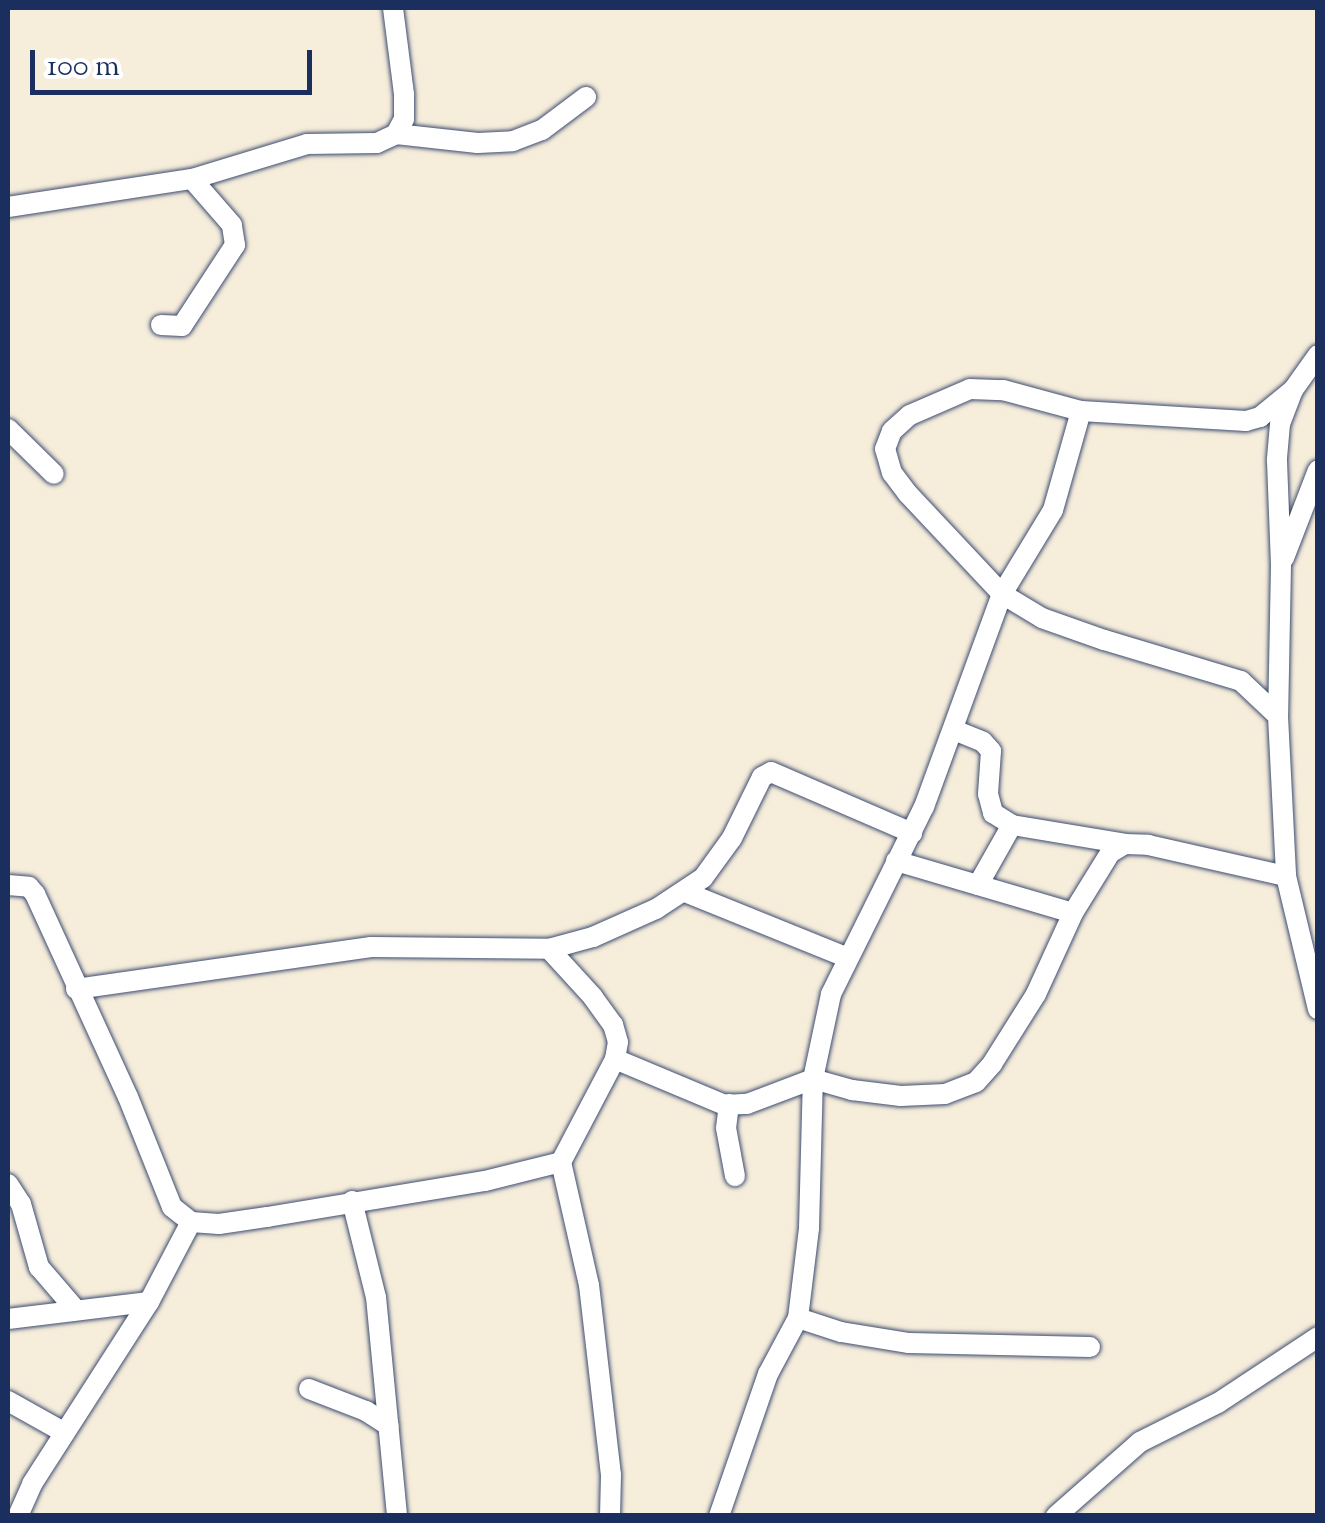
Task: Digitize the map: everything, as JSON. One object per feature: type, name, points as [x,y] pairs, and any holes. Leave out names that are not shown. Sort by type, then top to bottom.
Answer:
[{"type":"street","points":[[392,8],[404,94],[404,118],[396,134]]},
{"type":"street","points":[[8,207],[192,178],[307,144],[378,142],[396,134],[478,143],[513,141],[542,130],[586,97]]},
{"type":"street","points":[[161,325],[182,326],[235,245],[232,225],[192,178]]},
{"type":"street","points":[[1278,716],[1242,681],[1042,618],[1002,594],[892,473],[885,449],[892,431],[940,398],[970,389],[1003,390],[1081,410],[1246,421],[1260,418],[1293,390],[1318,355]]},
{"type":"street","points":[[1293,390],[1280,424],[1277,461],[1281,565],[1278,716],[1286,876],[1309,953],[1318,1009]]},
{"type":"street","points":[[719,1516],[768,1374],[798,1318],[809,1228],[813,1078],[821,1028],[848,958],[912,833],[954,730],[976,658],[1002,594],[1053,510],[1081,410]]},
{"type":"street","points":[[8,429],[54,474]]},
{"type":"street","points":[[1281,565],[1318,470]]},
{"type":"street","points":[[954,730],[982,742],[990,751],[988,805],[1012,825],[1148,845],[1286,876]]},
{"type":"street","points":[[76,988],[371,947],[549,948],[593,938],[685,892],[703,878],[732,838],[762,777],[771,772],[912,833]]},
{"type":"street","points":[[978,885],[1012,825]]},
{"type":"street","points":[[615,1059],[729,1104],[746,1104],[813,1078],[852,1090],[901,1096],[945,1094],[976,1082],[1036,994],[1097,868],[1125,844]]},
{"type":"street","points":[[896,862],[1073,913]]},
{"type":"street","points":[[8,885],[29,887],[36,894],[128,1097],[172,1206],[190,1222],[219,1224],[485,1181],[561,1162]]},
{"type":"street","points":[[685,892],[848,958]]},
{"type":"street","points":[[549,948],[612,1024],[618,1042],[615,1059],[561,1162],[589,1285],[611,1474],[610,1516]]},
{"type":"street","points":[[729,1104],[726,1128],[735,1176]]},
{"type":"street","points":[[8,1184],[21,1204],[40,1266],[76,1310]]},
{"type":"street","points":[[352,1201],[376,1296],[396,1516]]},
{"type":"street","points":[[18,1516],[65,1433],[149,1302],[190,1222]]},
{"type":"street","points":[[8,1319],[149,1302]]},
{"type":"street","points":[[798,1318],[842,1332],[909,1343],[1090,1347]]},
{"type":"street","points":[[1056,1516],[1140,1442],[1218,1403],[1318,1337]]},
{"type":"street","points":[[310,1389],[366,1411],[389,1426]]},
{"type":"street","points":[[8,1401],[65,1433]]}]
